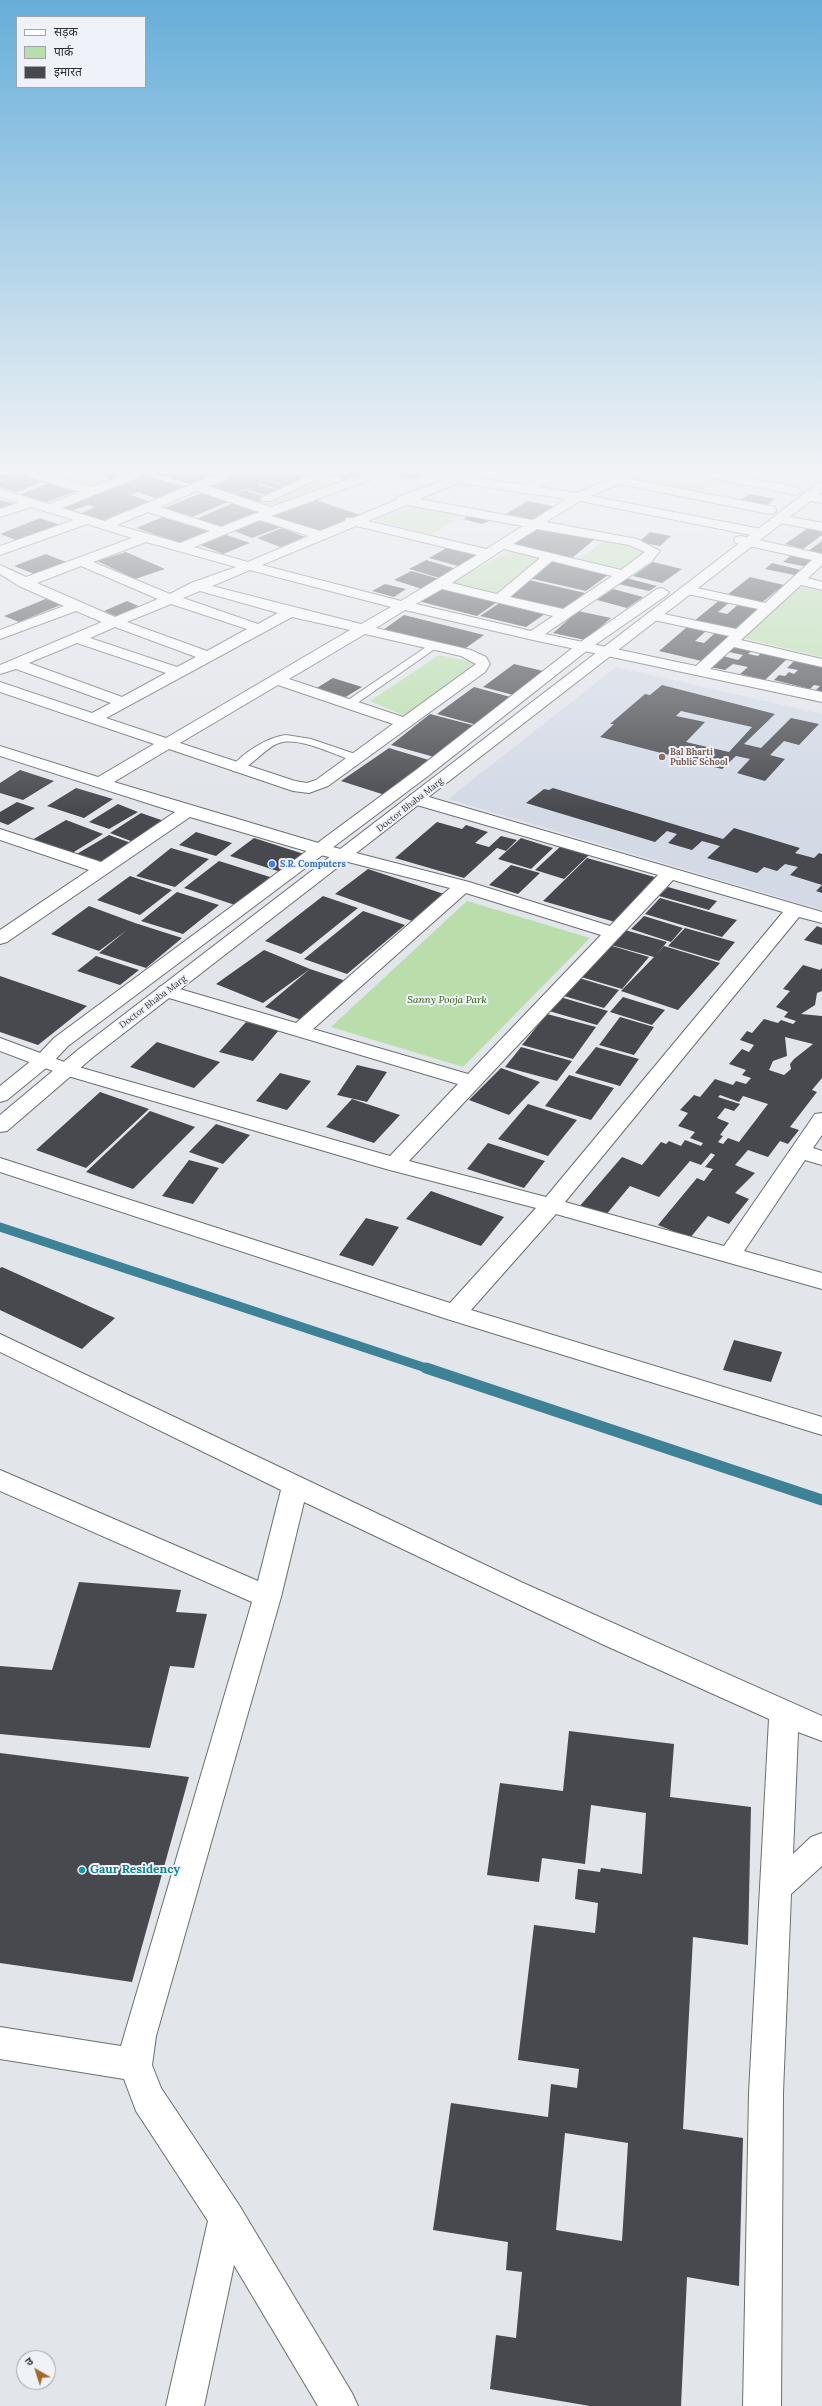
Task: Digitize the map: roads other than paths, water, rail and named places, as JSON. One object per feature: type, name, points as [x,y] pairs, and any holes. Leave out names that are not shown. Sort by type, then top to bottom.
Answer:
[{"type":"street","points":[[31,586],[114,623],[208,656]]},
{"type":"street","points":[[140,586],[168,598],[260,629]]},
{"type":"street","points":[[0,670],[114,623],[195,586]]},
{"type":"street","points":[[0,687],[237,768],[293,786],[309,788],[322,783],[480,669],[483,664],[482,660],[476,656],[290,612],[197,586]]},
{"type":"street","points":[[328,586],[533,636],[700,670],[822,697]]},
{"type":"street","points":[[100,783],[436,586]]},
{"type":"street","points":[[450,586],[564,614]]},
{"type":"street","points":[[500,598],[514,586]]},
{"type":"street","points":[[533,636],[604,586]]},
{"type":"street","name":"Doctor Bhaba Marg","points":[[0,1096],[44,1060],[62,1042],[319,849],[584,646],[672,586]]},
{"type":"street","name":"Doctor Bhaba Marg","points":[[0,1126],[68,1070],[86,1053],[345,856],[416,799],[692,586]]},
{"type":"street","points":[[700,670],[790,586]]},
{"type":"street","points":[[688,590],[766,608]]},
{"type":"street","points":[[0,635],[76,606]]},
{"type":"street","points":[[92,719],[290,612]]},
{"type":"street","points":[[654,616],[736,638],[795,657],[822,663]]},
{"type":"street","points":[[0,622],[14,630]]},
{"type":"street","points":[[76,638],[178,672]]},
{"type":"street","points":[[767,685],[795,657]]},
{"type":"street","points":[[15,663],[123,702]]},
{"type":"street","points":[[276,680],[405,723]]},
{"type":"street","points":[[0,751],[188,811],[319,849],[463,886],[614,933]]},
{"type":"street","points":[[416,799],[822,918]]},
{"type":"street","points":[[0,938],[188,811]]},
{"type":"street","points":[[0,834],[104,868]]},
{"type":"street","points":[[394,1164],[670,873]]},
{"type":"street","points":[[299,1031],[463,886]]},
{"type":"street","points":[[455,1313],[551,1205],[795,910]]},
{"type":"street","points":[[166,991],[472,1082]]},
{"type":"street","points":[[0,1044],[68,1070],[394,1164],[551,1205],[822,1281]]},
{"type":"street","points":[[729,1256],[822,1119]]},
{"type":"street","points":[[800,1151],[822,1158]]},
{"type":"street","points":[[0,1166],[455,1313],[822,1426]]},
{"type":"street","points":[[0,1342],[295,1486],[689,1672],[822,1729]]},
{"type":"street","points":[[0,1480],[267,1597]]},
{"type":"street","points":[[295,1486],[267,1597],[139,2036],[136,2065],[148,2099],[226,2218],[329,2392],[339,2406]]},
{"type":"street","points":[[762,2406],[766,2093],[784,1713]]},
{"type":"street","points":[[776,1888],[822,1846]]},
{"type":"street","points":[[0,2043],[136,2065]]},
{"type":"street","points":[[185,2406],[226,2218]]},
{"type":"lane","points":[[349,704],[432,646]]},
{"type":"lane","points":[[237,768],[274,742],[286,739],[299,740],[357,758]]},
{"type":"waterway","points":[[0,1227],[429,1369]]},
{"type":"waterway","points":[[429,1369],[822,1500]]},
{"type":"place","name":"Bal Bharti Public School","points":[[662,757]]},
{"type":"place","name":"S.R. Computers","points":[[272,864]]},
{"type":"place","name":"Gaur Residency","points":[[82,1870]]},
{"type":"park label","name":"Sanny Pooja Park","points":[[447,1000]]}]
